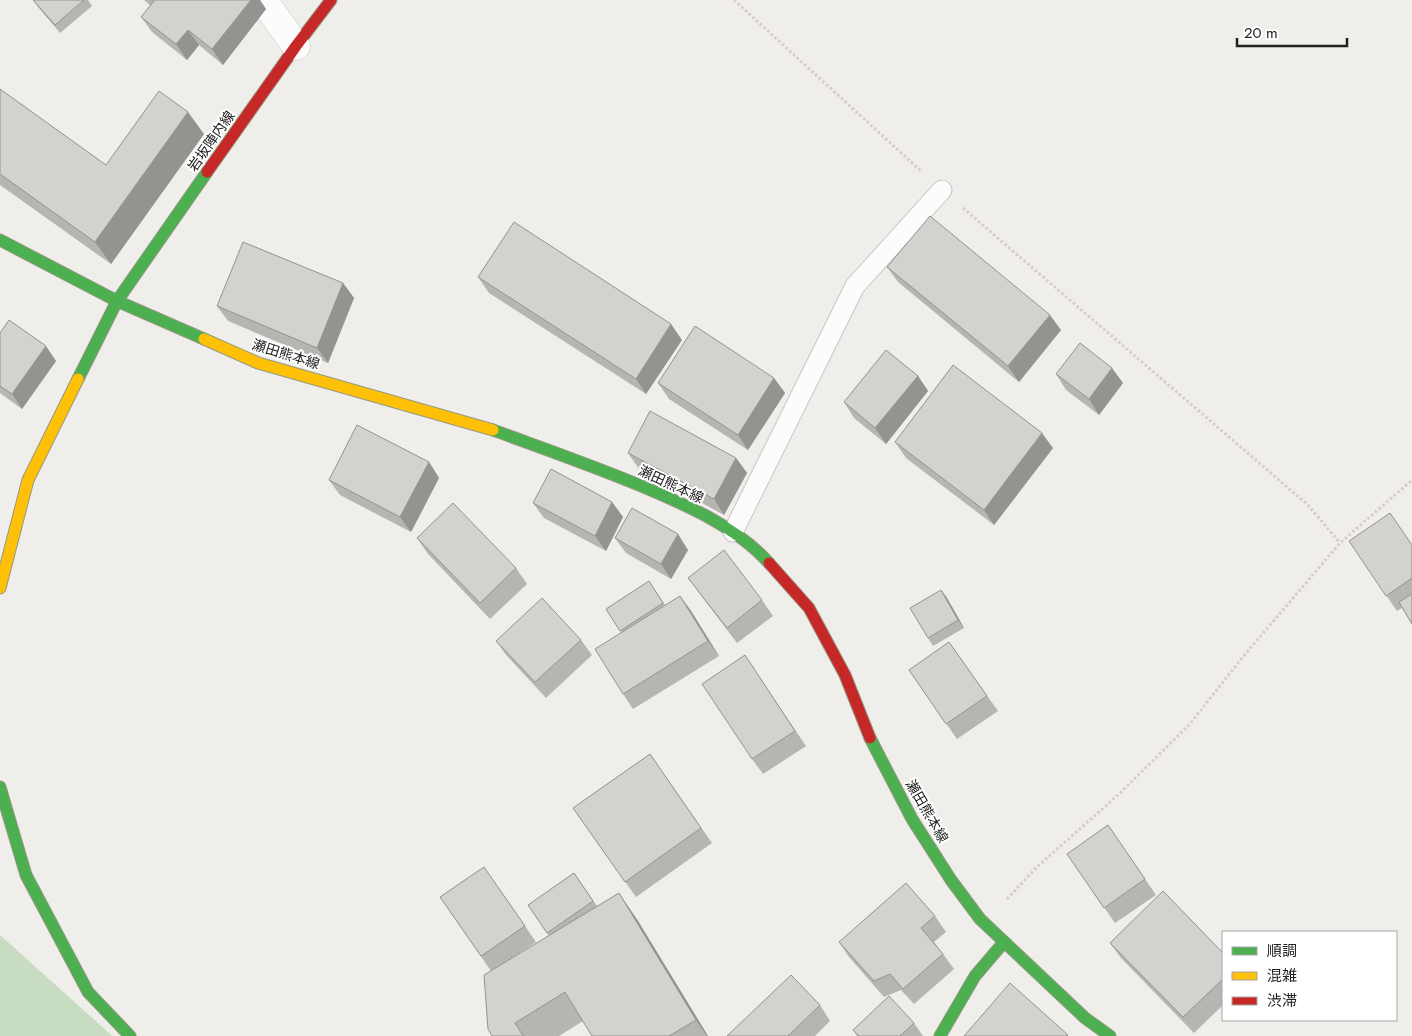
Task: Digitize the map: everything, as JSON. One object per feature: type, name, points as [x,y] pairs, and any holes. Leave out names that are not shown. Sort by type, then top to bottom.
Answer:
[{"type":"main road","name":"岩坂陣内線","points":[[0,588],[28,480],[117,301],[296,46],[331,0]]},
{"type":"main road","name":"瀬田熊本線","points":[[0,240],[117,301],[258,363],[481,426],[593,466],[678,502],[733,532],[766,560],[808,608],[844,675],[873,745],[912,819],[951,880],[980,919],[1084,1018],[1110,1036]]},
{"type":"main road","points":[[0,786],[26,875],[88,992],[130,1036]]},
{"type":"main road","points":[[940,1036],[975,976],[1004,942]]},
{"type":"street","points":[[263,0],[296,46]]},
{"type":"lane","points":[[733,532],[855,286],[942,190]]},
{"type":"path","points":[[734,0],[942,190],[1308,505],[1340,543]]},
{"type":"path","points":[[980,919],[1004,901],[1189,726],[1242,658],[1340,543],[1412,480]]},
{"type":"green space","points":[[0,935],[110,1034],[112,1036],[0,1036]]},
{"type":"building","points":[[33,0],[84,0],[55,25]]},
{"type":"building","points":[[153,0],[251,0],[212,49],[188,30],[176,44],[141,17]]},
{"type":"building","points":[[0,89],[106,165],[159,91],[188,112],[95,242],[0,174]]},
{"type":"building","points":[[930,216],[1050,315],[1008,366],[887,267]]},
{"type":"building","points":[[514,222],[671,324],[636,379],[478,277]]},
{"type":"building","points":[[243,242],[343,283],[317,348],[217,306]]},
{"type":"building","points":[[9,320],[46,346],[12,394],[0,386],[0,333]]},
{"type":"building","points":[[695,326],[774,378],[738,435],[658,383]]},
{"type":"building","points":[[1080,343],[1112,368],[1089,399],[1056,374]]},
{"type":"building","points":[[886,350],[918,376],[875,428],[844,402]]},
{"type":"building","points":[[953,365],[1042,433],[984,510],[895,442]]},
{"type":"building","points":[[650,411],[736,458],[714,499],[628,453]]},
{"type":"building","points":[[357,425],[429,462],[400,517],[329,480]]},
{"type":"building","points":[[551,469],[612,502],[595,536],[533,503]]},
{"type":"building","points":[[453,503],[516,568],[480,603],[417,538]]},
{"type":"building","points":[[632,508],[678,534],[661,564],[615,538]]},
{"type":"building","points":[[1390,513],[1412,545],[1412,578],[1386,596],[1349,541]]},
{"type":"building","points":[[724,550],[762,600],[727,628],[688,578]]},
{"type":"building","points":[[649,581],[663,603],[620,631],[606,609]]},
{"type":"building","points":[[941,590],[958,620],[928,638],[910,608]]},
{"type":"building","points":[[1412,594],[1412,624],[1399,602]]},
{"type":"building","points":[[680,596],[708,641],[623,694],[595,649]]},
{"type":"building","points":[[542,598],[581,640],[535,682],[496,641]]},
{"type":"building","points":[[949,642],[987,696],[946,724],[909,670]]},
{"type":"building","points":[[745,655],[795,731],[752,759],[702,684]]},
{"type":"building","points":[[650,754],[701,828],[625,882],[573,808]]},
{"type":"building","points":[[1108,825],[1145,879],[1104,908],[1067,854]]},
{"type":"building","points":[[484,867],[525,926],[481,956],[440,897]]},
{"type":"building","points":[[574,873],[593,901],[547,933],[528,905]]},
{"type":"building","points":[[906,883],[935,916],[921,928],[943,954],[903,989],[890,974],[874,981],[839,942]]},
{"type":"building","points":[[1163,891],[1222,952],[1222,980],[1183,1017],[1110,943]]},
{"type":"building","points":[[619,893],[696,1020],[669,1036],[592,1036],[565,992],[515,1023],[523,1036],[492,1036],[488,1029],[484,975]]},
{"type":"building","points":[[791,975],[820,1005],[788,1036],[727,1036]]},
{"type":"building","points":[[1010,983],[1068,1035],[964,1036]]},
{"type":"building","points":[[889,996],[914,1023],[900,1036],[859,1036],[853,1030]]},
{"type":"traffic: fast","points":[[78,379],[117,301],[207,172]]},
{"type":"traffic: fast","points":[[0,240],[117,301],[204,339]]},
{"type":"traffic: fast","points":[[493,430],[621,478],[691,508],[741,538],[769,563]]},
{"type":"traffic: fast","points":[[870,738],[912,819],[951,880],[980,919],[1085,1018],[1110,1036]]},
{"type":"traffic: fast","points":[[0,787],[26,875],[88,992],[130,1036]]},
{"type":"traffic: fast","points":[[940,1036],[975,976],[1004,942]]},
{"type":"traffic: slow","points":[[204,339],[258,363],[493,430]]},
{"type":"traffic: slow","points":[[0,588],[28,480],[78,379]]},
{"type":"traffic: jam","points":[[207,172],[331,0]]},
{"type":"traffic: jam","points":[[769,563],[809,608],[845,675],[870,738]]}]
